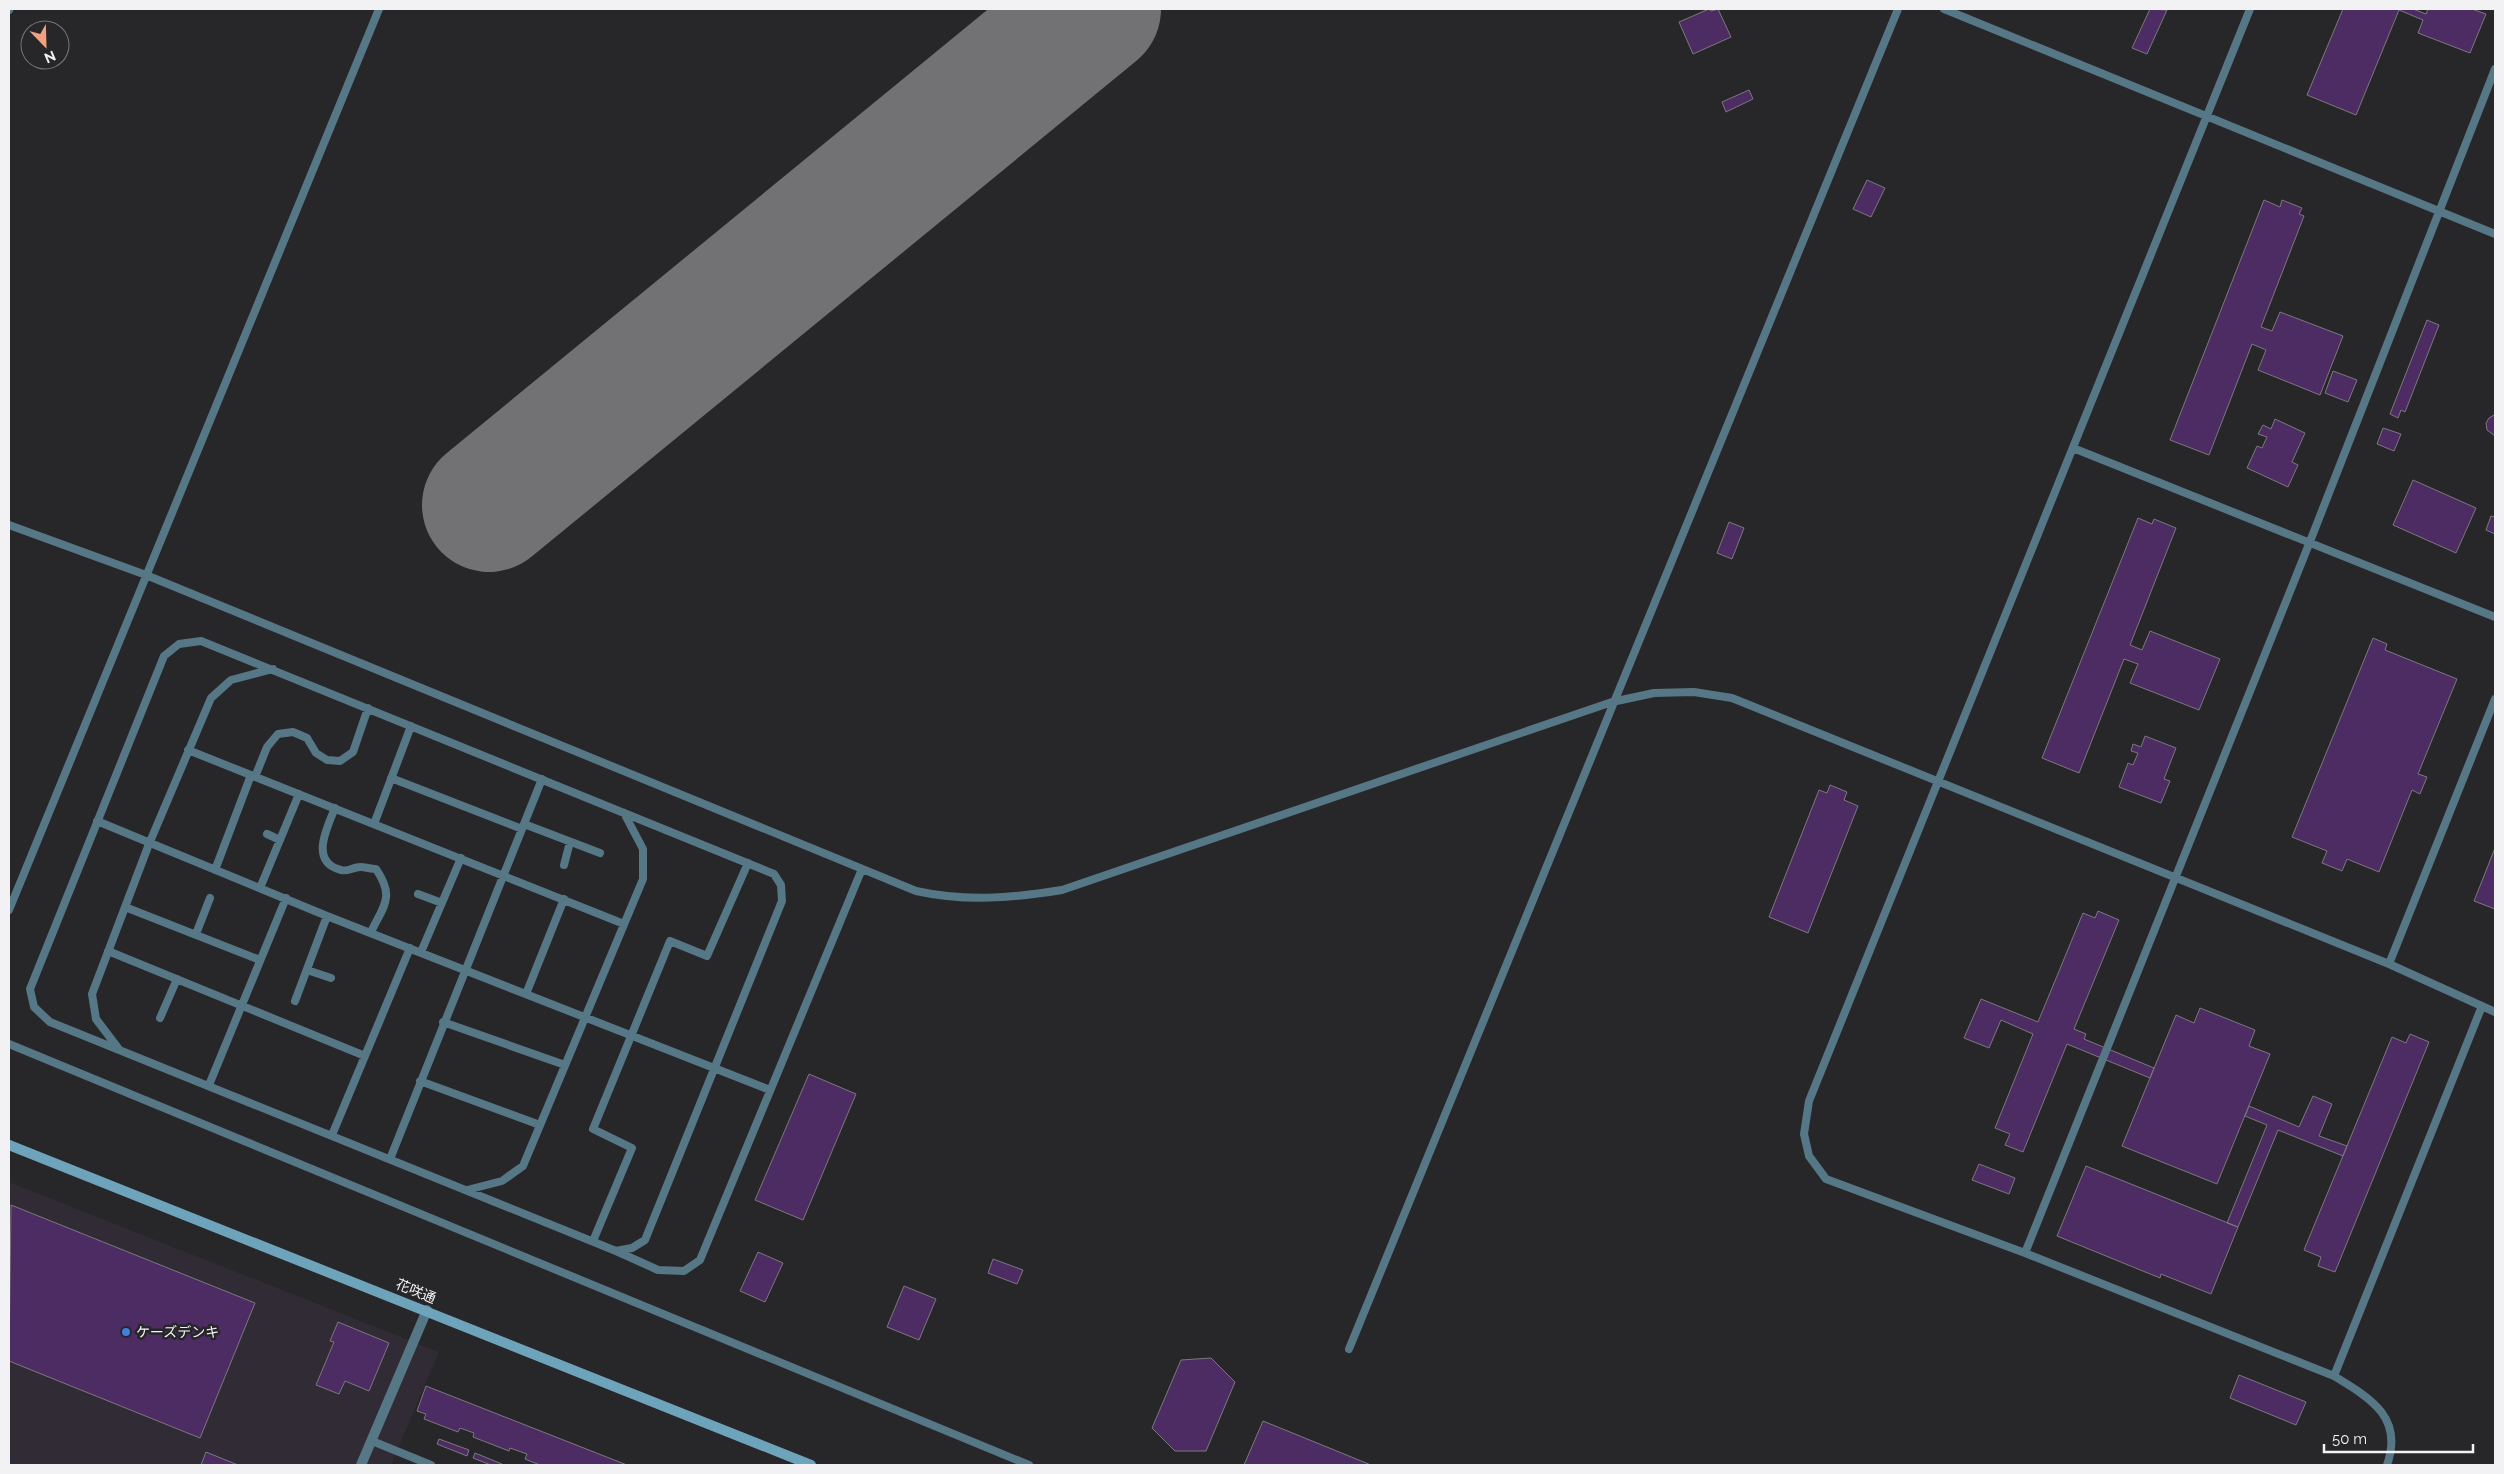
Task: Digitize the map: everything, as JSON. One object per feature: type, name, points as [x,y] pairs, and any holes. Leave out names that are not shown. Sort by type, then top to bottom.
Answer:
[{"type":"street","name":"花咲通","points":[[9,1145],[427,1310],[811,1465]]},
{"type":"street","points":[[362,1465],[427,1310]]},
{"type":"lane","points":[[9,910],[379,9]]},
{"type":"lane","points":[[1349,1350],[1612,702],[1898,9]]},
{"type":"lane","points":[[1944,9],[2495,234]]},
{"type":"lane","points":[[2250,9],[1809,1101],[1804,1134],[1809,1156],[1826,1179],[2025,1253],[2334,1376],[2378,1407],[2391,1427],[2390,1457],[2387,1465]]},
{"type":"lane","points":[[2025,1253],[2309,544],[2495,69]]},
{"type":"lane","points":[[2073,448],[2495,617]]},
{"type":"lane","points":[[9,525],[146,575],[916,891],[946,897],[980,899],[1062,890],[1612,702],[1654,692],[1694,692],[1732,698],[2389,964],[2495,1012]]},
{"type":"lane","points":[[616,1251],[632,1248],[645,1240],[782,902],[781,885],[774,874],[201,641],[179,644],[164,656],[30,990],[34,1007],[50,1022],[593,1241],[658,1270],[684,1272],[700,1260],[862,869]]},
{"type":"lane","points":[[119,1049],[96,1019],[92,994],[149,844],[211,698],[231,680],[273,669]]},
{"type":"lane","points":[[2389,964],[2495,699]]},
{"type":"lane","points":[[215,870],[253,776],[267,747],[278,734],[293,732],[307,738],[316,753],[327,760],[340,761],[353,752],[368,708]]},
{"type":"lane","points":[[374,824],[411,726]]},
{"type":"lane","points":[[188,750],[624,924]]},
{"type":"lane","points":[[391,778],[600,853]]},
{"type":"lane","points":[[390,1159],[464,970],[542,780]]},
{"type":"lane","points":[[260,888],[299,794]]},
{"type":"lane","points":[[335,808],[321,844],[324,857],[331,866],[343,871],[359,867],[376,870],[386,885],[386,901],[370,932]]},
{"type":"lane","points":[[467,1190],[502,1181],[523,1166],[643,880],[643,849],[624,812]]},
{"type":"lane","points":[[97,821],[327,916],[714,1070],[770,1090]]},
{"type":"lane","points":[[267,834],[280,840]]},
{"type":"lane","points":[[564,864],[570,842]]},
{"type":"lane","points":[[421,952],[461,858]]},
{"type":"lane","points":[[593,1241],[632,1148],[593,1130],[631,1036],[670,942],[707,956],[748,863]]},
{"type":"lane","points":[[418,894],[442,903]]},
{"type":"lane","points":[[196,934],[210,898]]},
{"type":"lane","points":[[209,1085],[286,898]]},
{"type":"lane","points":[[526,994],[564,899]]},
{"type":"lane","points":[[125,907],[260,960]]},
{"type":"lane","points":[[295,1001],[327,916]]},
{"type":"lane","points":[[332,1135],[410,948]]},
{"type":"lane","points":[[108,951],[365,1056]]},
{"type":"lane","points":[[307,970],[331,978]]},
{"type":"lane","points":[[160,1018],[177,979]]},
{"type":"lane","points":[[2334,1376],[2482,1006]]},
{"type":"lane","points":[[444,1022],[565,1065]]},
{"type":"lane","points":[[9,1044],[1028,1465]]},
{"type":"lane","points":[[420,1081],[540,1125]]},
{"type":"lane","points":[[372,1441],[431,1465]]},
{"type":"shaded area","points":[[9,1182],[439,1352],[391,1465],[9,1465]]},
{"type":"building","points":[[1709,9],[1711,11],[1718,9],[1731,37],[1693,54],[1679,22]]},
{"type":"building","points":[[2150,9],[2167,10],[2147,54],[2132,48]]},
{"type":"building","points":[[2343,9],[2413,9],[2426,14],[2428,9],[2472,9],[2486,14],[2470,53],[2418,33],[2423,20],[2399,10],[2356,115],[2307,95]]},
{"type":"building","points":[[1749,90],[1753,99],[1726,112],[1722,102]]},
{"type":"building","points":[[1867,180],[1885,188],[1871,217],[1853,209]]},
{"type":"building","points":[[2264,200],[2280,207],[2282,200],[2302,208],[2299,214],[2304,216],[2261,327],[2272,331],[2280,312],[2343,336],[2320,395],[2258,370],[2266,350],[2252,344],[2209,455],[2170,440]]},
{"type":"building","points":[[2427,320],[2439,325],[2405,412],[2401,410],[2398,418],[2390,414]]},
{"type":"building","points":[[2333,371],[2357,380],[2348,402],[2325,393]]},
{"type":"building","points":[[2494,415],[2495,436],[2487,430],[2486,423]]},
{"type":"building","points":[[2275,419],[2305,433],[2292,462],[2298,465],[2288,487],[2247,468],[2257,446],[2262,448],[2267,437],[2258,434],[2263,425],[2271,429]]},
{"type":"building","points":[[2383,428],[2401,434],[2394,451],[2377,444]]},
{"type":"building","points":[[2413,480],[2476,508],[2456,553],[2393,525]]},
{"type":"building","points":[[2491,516],[2495,517],[2495,534],[2486,530]]},
{"type":"building","points":[[2138,518],[2152,524],[2154,519],[2176,528],[2130,645],[2142,650],[2150,631],[2220,659],[2199,710],[2130,683],[2138,664],[2124,659],[2079,773],[2042,758]]},
{"type":"building","points":[[1729,522],[1744,528],[1732,559],[1717,553]]},
{"type":"building","points":[[2373,638],[2387,644],[2385,650],[2457,679],[2418,774],[2427,777],[2420,794],[2412,790],[2379,872],[2347,859],[2342,871],[2322,863],[2327,851],[2292,837]]},
{"type":"building","points":[[2145,736],[2176,748],[2164,779],[2170,781],[2161,803],[2119,787],[2128,763],[2133,765],[2138,753],[2131,751],[2133,744],[2141,747]]},
{"type":"building","points":[[1830,785],[1847,792],[1844,800],[1858,806],[1808,933],[1769,917],[1819,790],[1827,793]]},
{"type":"building","points":[[2495,848],[2495,909],[2474,901]]},
{"type":"building","points":[[2098,911],[2119,920],[2074,1029],[2086,1034],[2084,1039],[2154,1068],[2150,1078],[2067,1044],[2023,1152],[2005,1145],[2010,1134],[1995,1128],[2033,1034],[2001,1020],[1989,1048],[1964,1038],[1981,999],[2038,1022],[2083,913],[2095,918]]},
{"type":"building","points":[[2200,1008],[2255,1030],[2249,1046],[2270,1054],[2217,1184],[2122,1146],[2176,1015],[2194,1023]]},
{"type":"building","points":[[2410,1034],[2429,1042],[2335,1272],[2318,1266],[2321,1257],[2304,1250],[2392,1037],[2406,1043]]},
{"type":"building","points":[[809,1074],[856,1094],[803,1220],[755,1200]]},
{"type":"building","points":[[2313,1096],[2332,1104],[2319,1136],[2347,1146],[2343,1156],[2278,1130],[2238,1227],[2227,1223],[2267,1125],[2245,1116],[2249,1106],[2299,1127]]},
{"type":"building","points":[[1979,1164],[2015,1178],[2009,1194],[1972,1180]]},
{"type":"building","points":[[2086,1166],[2238,1227],[2211,1294],[2161,1274],[2160,1278],[2057,1236]]},
{"type":"building","name":"ケーズデンキ","points":[[11,1205],[255,1303],[200,1438],[9,1361]]},
{"type":"building","points":[[758,1252],[783,1263],[765,1302],[740,1291]]},
{"type":"building","points":[[993,1259],[1023,1270],[1017,1284],[988,1273]]},
{"type":"building","points":[[904,1286],[936,1299],[919,1340],[887,1327]]},
{"type":"building","points":[[338,1322],[389,1343],[369,1391],[345,1381],[339,1394],[316,1385],[334,1342],[330,1341]]},
{"type":"building","points":[[1211,1358],[1235,1382],[1206,1451],[1175,1451],[1152,1428],[1181,1360]]},
{"type":"building","points":[[2239,1375],[2306,1402],[2296,1425],[2230,1398]]},
{"type":"building","points":[[426,1386],[627,1465],[540,1465],[525,1459],[527,1454],[510,1448],[509,1451],[473,1437],[474,1433],[460,1428],[458,1432],[424,1419],[426,1414],[417,1411]]},
{"type":"building","points":[[1263,1421],[1371,1465],[1244,1465]]},
{"type":"building","points":[[439,1439],[469,1450],[467,1456],[437,1444]]},
{"type":"building","points":[[206,1452],[238,1465],[201,1465]]},
{"type":"building","points":[[475,1453],[502,1464],[491,1465],[473,1458]]},
{"type":"runway","points":[[489,505],[1094,9]]},
{"type":"place","name":"ケーズデンキ","points":[[126,1332]]}]
